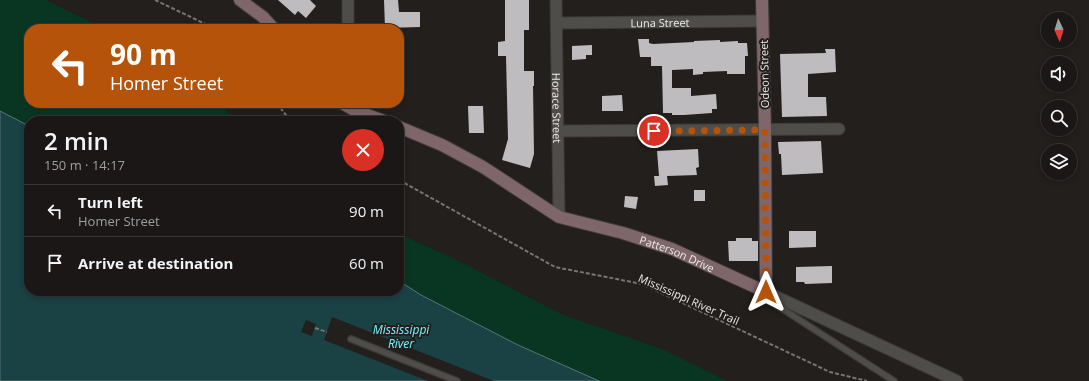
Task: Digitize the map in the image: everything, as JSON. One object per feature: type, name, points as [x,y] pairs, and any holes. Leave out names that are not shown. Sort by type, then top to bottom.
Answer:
[{"type":"street","points":[[240,0],[263,17],[269,24]]},
{"type":"street","points":[[348,0],[348,24]]},
{"type":"street","name":"Horace Street","points":[[556,0],[559,217]]},
{"type":"street","name":"Odeon Street","points":[[762,0],[765,130],[766,292]]},
{"type":"street","name":"Luna Street","points":[[557,23],[763,21]]},
{"type":"street","points":[[351,108],[370,116]]},
{"type":"street","name":"Patterson Drive","points":[[404,128],[442,145],[484,167],[559,217],[623,233],[672,248],[957,381]]},
{"type":"street","points":[[559,131],[839,129]]},
{"type":"lane","points":[[766,292],[778,306],[894,381]]},
{"type":"lane","points":[[351,339],[457,381]]},
{"type":"path","points":[[155,0],[205,24]]},
{"type":"path","name":"Mississippi River Trail","points":[[404,183],[556,267],[642,284],[830,372],[867,381]]},
{"type":"path","points":[[315,328],[327,332]]},
{"type":"green space","points":[[0,0],[46,0],[95,24],[24,24],[24,108],[223,108],[232,116],[24,116],[24,123],[0,111]]},
{"type":"green space","points":[[404,236],[457,260],[561,314],[664,350],[727,381],[585,381],[404,291]]},
{"type":"water","name":"Mississippi River","points":[[0,111],[24,123],[24,296],[404,296],[404,284],[421,295],[518,345],[599,381],[0,381]]},
{"type":"pier","points":[[332,317],[494,381],[428,381],[324,340]]},
{"type":"pier","points":[[306,320],[316,324],[312,336],[301,332]]},
{"type":"building","points":[[278,0],[310,0],[316,6],[306,18],[298,11],[295,15]]},
{"type":"building","points":[[384,0],[398,0],[399,12],[420,12],[420,27],[404,27],[404,24],[385,24]]},
{"type":"building","points":[[505,0],[529,0],[529,30],[524,30],[524,71],[534,71],[534,154],[530,168],[502,160],[508,139],[506,56],[498,56],[498,42],[505,41]]},
{"type":"building","points":[[638,39],[649,39],[649,43],[653,44],[720,40],[720,42],[738,41],[738,43],[747,43],[748,56],[745,56],[745,74],[727,74],[727,71],[703,72],[703,74],[693,75],[693,69],[672,70],[672,88],[691,88],[691,96],[716,94],[717,109],[712,109],[712,113],[672,115],[672,113],[663,113],[662,66],[651,66],[651,57],[640,57]]},
{"type":"building","points":[[592,45],[592,55],[586,55],[586,59],[572,60],[572,46]]},
{"type":"building","points":[[825,49],[835,49],[836,72],[808,74],[808,97],[826,97],[827,116],[782,117],[780,54],[826,53]]},
{"type":"building","points":[[622,95],[623,111],[602,111],[602,96]]},
{"type":"building","points":[[468,106],[483,106],[484,133],[469,133]]},
{"type":"building","points":[[821,141],[823,173],[782,175],[781,154],[779,154],[778,142]]},
{"type":"building","points":[[698,149],[699,167],[696,168],[697,175],[667,176],[668,185],[655,186],[654,176],[659,176],[657,151]]},
{"type":"building","points":[[694,190],[705,190],[705,201],[694,201]]},
{"type":"building","points":[[625,196],[638,197],[636,209],[624,207]]},
{"type":"building","points":[[789,231],[816,231],[816,247],[789,248]]},
{"type":"building","points":[[736,238],[752,238],[752,241],[758,241],[758,261],[729,261],[728,241],[736,241]]},
{"type":"building","points":[[832,266],[832,283],[805,284],[804,282],[796,282],[796,267]]},
{"type":"route","points":[[654,131],[765,130],[766,292]]}]
